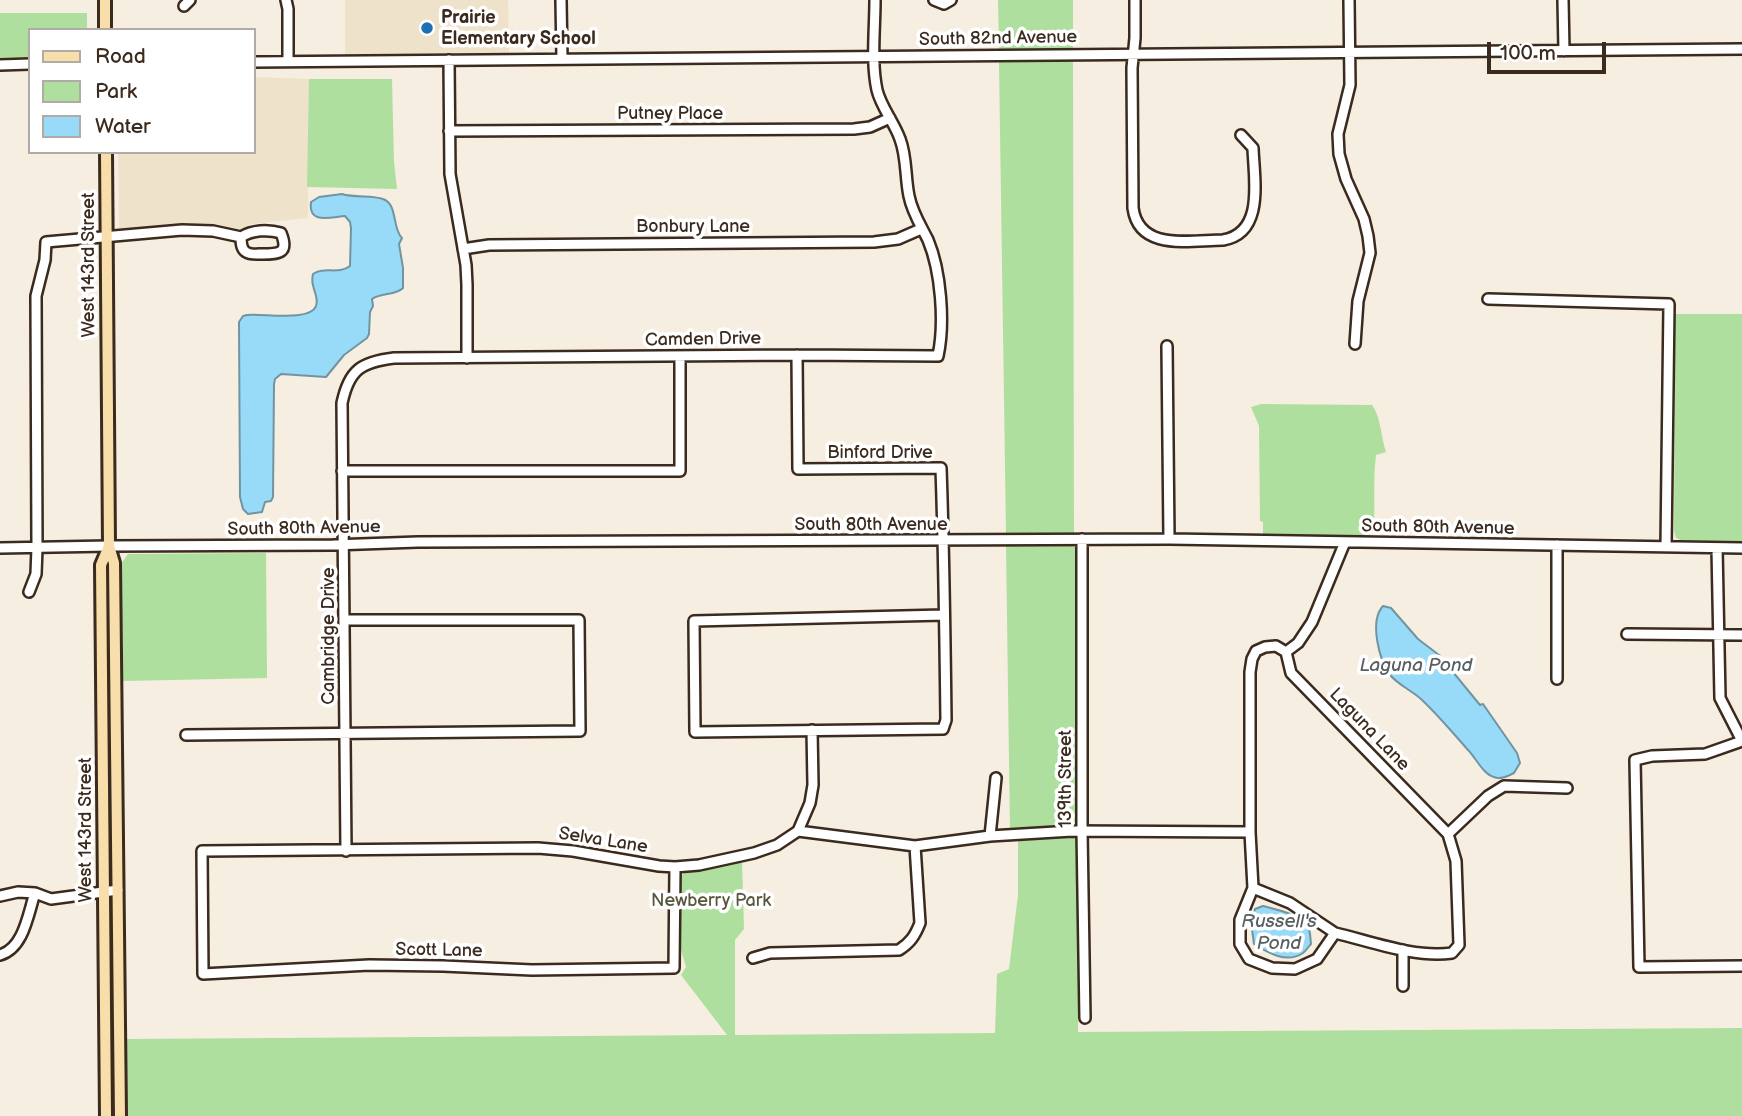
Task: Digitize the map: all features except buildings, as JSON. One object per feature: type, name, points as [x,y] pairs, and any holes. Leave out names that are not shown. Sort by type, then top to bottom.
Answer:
[{"type":"main road","points":[[105,0],[105,28]]},
{"type":"main road","name":"West 143rd Street","points":[[106,154],[109,546],[114,563],[120,1116]]},
{"type":"main road","name":"West 143rd Street","points":[[106,1116],[102,565],[109,546]]},
{"type":"street","points":[[286,0],[288,61]]},
{"type":"street","points":[[561,0],[562,59]]},
{"type":"street","points":[[875,0],[874,56],[878,92],[903,147],[909,199],[921,229]]},
{"type":"street","points":[[934,0],[944,4],[951,0]]},
{"type":"street","points":[[1135,0],[1132,68],[1133,208],[1140,227],[1148,234],[1167,240],[1223,240],[1241,232],[1250,221],[1254,204],[1253,148],[1241,135]]},
{"type":"street","points":[[1349,0],[1350,85],[1338,134],[1339,154],[1346,179],[1364,219],[1370,253],[1358,301],[1355,344]]},
{"type":"street","points":[[1563,0],[1564,51]]},
{"type":"street","name":"South 82nd Avenue","points":[[256,62],[1742,49]]},
{"type":"street","points":[[449,60],[450,174],[467,285],[467,358]]},
{"type":"street","points":[[0,65],[28,64]]},
{"type":"street","name":"Putney Place","points":[[449,131],[854,129],[870,127],[890,118]]},
{"type":"street","name":"Bonbury Lane","points":[[463,249],[489,245],[874,242],[898,239],[921,229]]},
{"type":"street","name":"Camden Drive","points":[[467,358],[938,356],[941,343],[938,275],[932,251],[921,229]]},
{"type":"street","points":[[29,592],[36,574],[37,548],[36,296],[45,260],[46,242],[182,230],[213,230],[241,237],[249,232],[274,230],[281,233],[284,248],[275,254],[248,254],[241,244],[241,237]]},
{"type":"street","points":[[1488,299],[1669,304],[1666,547]]},
{"type":"street","points":[[1167,346],[1169,539]]},
{"type":"street","name":"Binford Drive","points":[[797,355],[798,469],[941,468],[946,720],[943,729],[812,730]]},
{"type":"street","points":[[342,471],[680,471],[680,356]]},
{"type":"street","name":"Cambridge Drive","points":[[346,851],[342,403],[346,386],[359,368],[369,363],[394,358],[467,358]]},
{"type":"street","name":"South 80th Avenue","points":[[0,548],[418,542],[1082,539],[1742,548]]},
{"type":"street","name":"139th Street","points":[[1082,539],[1085,1018]]},
{"type":"street","points":[[1335,933],[1317,960],[1295,970],[1272,968],[1249,960],[1240,944],[1240,920],[1253,888],[1250,832],[1252,659],[1256,651],[1265,647],[1276,646],[1286,652],[1298,643],[1312,622],[1345,542]]},
{"type":"street","points":[[1557,679],[1558,545]]},
{"type":"street","points":[[1717,548],[1720,698],[1742,741],[1705,754],[1652,756],[1635,760],[1639,967],[1742,966]]},
{"type":"street","points":[[944,615],[694,621],[695,732],[812,730],[813,785],[810,803],[798,831],[915,846],[990,836],[1082,831],[1250,832]]},
{"type":"street","points":[[186,735],[580,731],[579,620],[344,620]]},
{"type":"street","points":[[1627,634],[1742,635]]},
{"type":"street","name":"Laguna Lane","points":[[1286,652],[1291,673],[1448,834]]},
{"type":"street","points":[[990,836],[996,778]]},
{"type":"street","points":[[1253,888],[1290,903],[1335,933],[1403,950],[1438,955],[1452,953],[1460,945],[1456,861],[1448,834],[1488,796],[1504,786],[1567,788]]},
{"type":"street","name":"Selva Lane","points":[[203,974],[202,851],[538,848],[674,867],[699,865],[754,853],[777,845],[798,831]]},
{"type":"street","points":[[753,958],[770,953],[899,950],[910,943],[920,923],[915,846]]},
{"type":"street","name":"Scott Lane","points":[[203,974],[369,965],[545,970],[674,968],[674,867]]},
{"type":"street","points":[[0,896],[18,892],[35,893],[51,899],[118,890]]},
{"type":"street","points":[[0,955],[14,948],[21,936],[35,893]]},
{"type":"street","points":[[1403,950],[1403,986]]},
{"type":"shaded area","name":"Prairie Elementary School","points":[[345,0],[508,0],[509,55],[345,57]]},
{"type":"shaded area","points":[[256,77],[309,79],[308,218],[251,224],[238,231],[216,226],[119,228],[118,154],[256,154]]},
{"type":"green space","points":[[998,0],[1073,0],[1073,49],[999,49]]},
{"type":"green space","points":[[0,13],[87,13],[87,28],[28,28],[28,58],[0,59]]},
{"type":"green space","points":[[1073,60],[1074,535],[1006,534],[999,62]]},
{"type":"green space","points":[[309,79],[392,79],[397,189],[307,187]]},
{"type":"green space","points":[[1675,314],[1742,314],[1742,543],[1683,541],[1676,538]]},
{"type":"green space","points":[[1261,404],[1372,405],[1379,421],[1386,452],[1376,455],[1374,527],[1370,527],[1370,536],[1263,534],[1263,522],[1260,521],[1259,426],[1251,407]]},
{"type":"green space","points":[[1006,546],[1072,546],[1076,547],[1078,552],[1079,821],[1072,827],[1010,830]]},
{"type":"green space","points":[[266,553],[267,678],[123,681],[121,564],[128,554]]},
{"type":"green space","name":"Newberry Park","points":[[1078,837],[1078,1032],[1742,1028],[1742,1116],[127,1116],[126,1039],[727,1035],[681,975],[686,967],[680,946],[680,878],[684,873],[742,861],[744,929],[735,940],[735,1035],[995,1033],[997,974],[1009,969],[1018,895],[1018,840]]},
{"type":"water","points":[[342,194],[379,198],[391,206],[402,238],[399,244],[403,288],[372,299],[367,338],[344,355],[326,377],[281,374],[275,379],[273,497],[271,501],[265,502],[262,512],[248,514],[243,509],[240,497],[239,322],[247,315],[295,315],[312,311],[317,302],[312,283],[313,274],[350,266],[350,222],[345,216],[317,217],[311,209],[311,202],[319,197]]},
{"type":"water","name":"Laguna Pond","points":[[1383,606],[1391,608],[1418,639],[1439,655],[1480,705],[1483,704],[1517,753],[1520,763],[1514,773],[1499,778],[1486,773],[1427,705],[1391,676],[1377,641],[1377,621]]},
{"type":"water","name":"Russell's Pond","points":[[1263,906],[1292,914],[1307,924],[1311,944],[1304,952],[1291,958],[1284,957],[1271,954],[1254,944],[1251,922],[1255,909]]},
{"type":"place","name":"Prairie Elementary School","points":[[427,28]]}]
